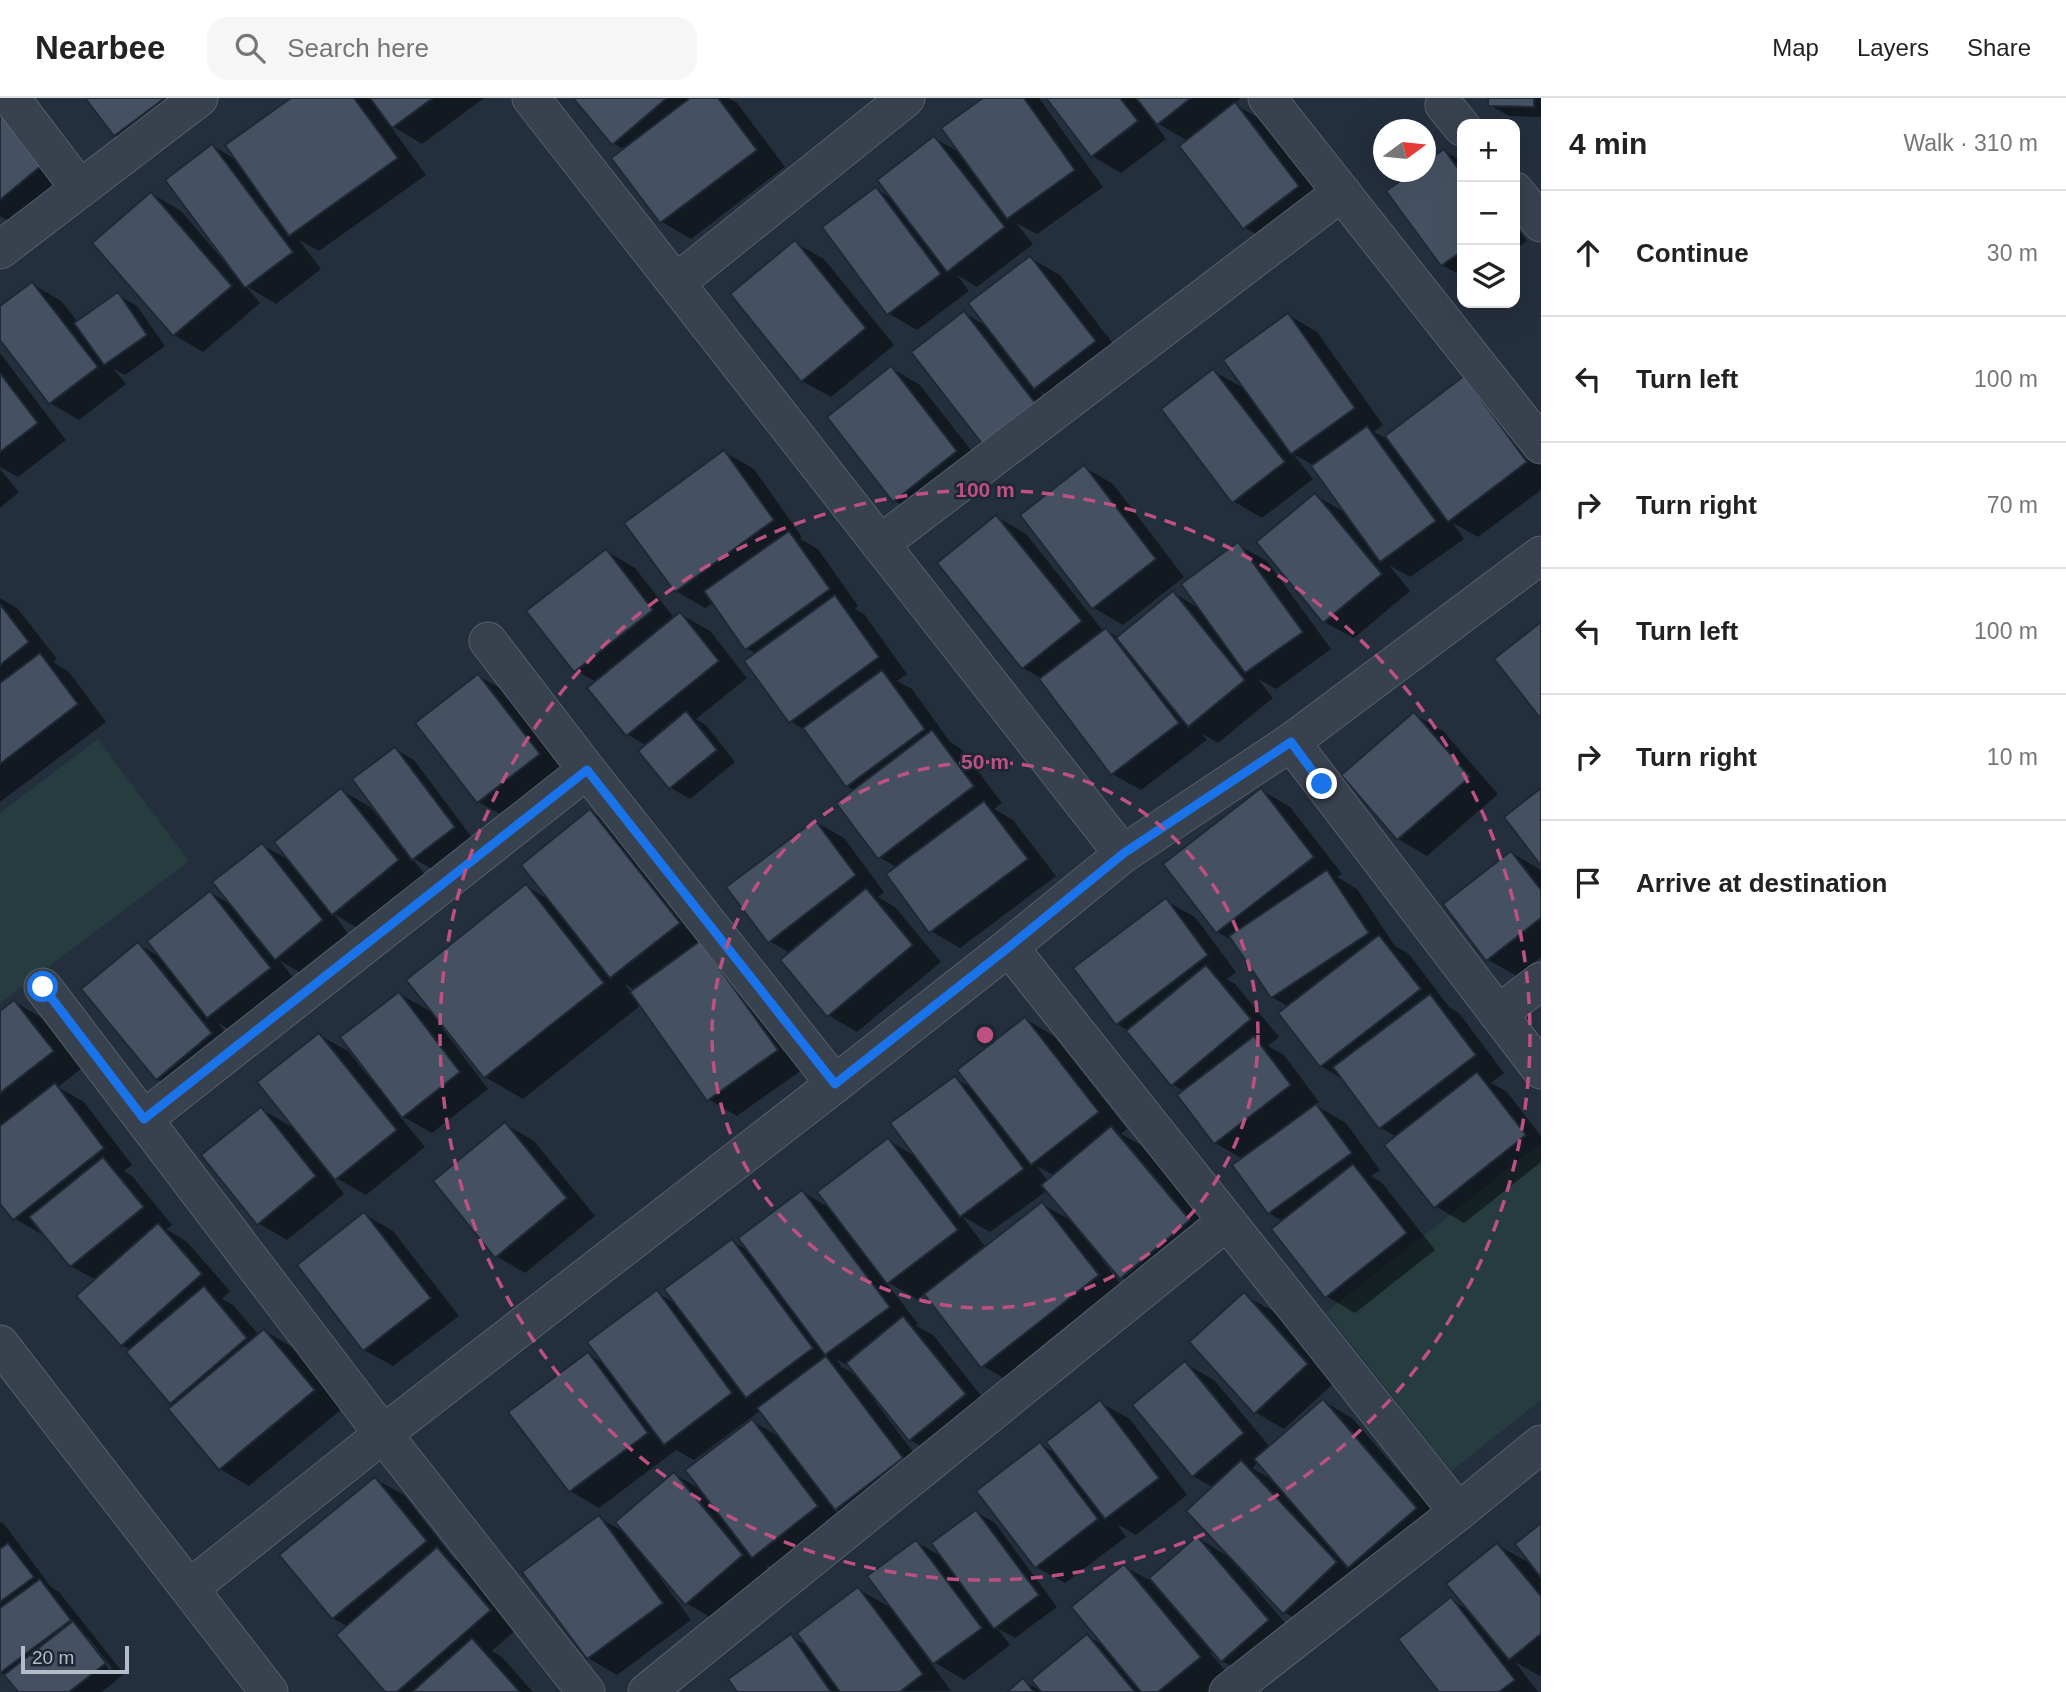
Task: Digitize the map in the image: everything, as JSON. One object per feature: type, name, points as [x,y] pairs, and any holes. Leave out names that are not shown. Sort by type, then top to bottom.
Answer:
[{"type":"street","points":[[11,98],[80,189]]},
{"type":"street","points":[[0,250],[199,98]]},
{"type":"street","points":[[531,98],[1124,853]]},
{"type":"street","points":[[677,282],[906,98]]},
{"type":"street","points":[[1267,98],[1541,445]]},
{"type":"street","points":[[880,544],[1342,192]]},
{"type":"street","points":[[1520,197],[1541,223]]},
{"type":"street","points":[[190,1588],[383,1434],[835,1084],[1124,853],[1291,742],[1541,555]]},
{"type":"street","points":[[488,640],[835,1084]]},
{"type":"street","points":[[1291,742],[1541,1070]]},
{"type":"street","points":[[144,1119],[587,770]]},
{"type":"street","points":[[1009,947],[1458,1512]]},
{"type":"street","points":[[1498,1014],[1541,981]]},
{"type":"street","points":[[43,987],[383,1434],[586,1692]]},
{"type":"street","points":[[647,1692],[1226,1222]]},
{"type":"street","points":[[0,1344],[269,1692]]},
{"type":"street","points":[[1227,1692],[1541,1444]]},
{"type":"green space","points":[[98,739],[189,861],[0,1003],[0,813]]},
{"type":"green space","points":[[1541,1143],[1541,1400],[1451,1471],[1326,1312]]},
{"type":"building","points":[[85,98],[165,98],[114,136]]},
{"type":"building","points":[[291,98],[354,98],[398,158],[289,236],[225,145]]},
{"type":"building","points":[[370,98],[433,98],[392,128]]},
{"type":"building","points":[[573,98],[667,98],[612,145]]},
{"type":"building","points":[[690,98],[718,98],[757,150],[660,223],[611,158]]},
{"type":"building","points":[[983,98],[1024,98],[1075,170],[1007,219],[941,128]]},
{"type":"building","points":[[1046,98],[1120,98],[1138,121],[1091,157]]},
{"type":"building","points":[[1136,98],[1191,98],[1157,125]]},
{"type":"building","points":[[1488,98],[1534,98],[1534,107],[1488,106]]},
{"type":"building","points":[[0,102],[48,160],[0,200]]},
{"type":"building","points":[[1235,102],[1299,186],[1243,229],[1179,146]]},
{"type":"building","points":[[934,136],[1005,227],[947,272],[877,180]]},
{"type":"building","points":[[212,144],[293,252],[245,288],[165,180]]},
{"type":"building","points":[[1444,149],[1457,167],[1457,255],[1441,266],[1386,191],[1399,182],[1436,182],[1436,155]]},
{"type":"building","points":[[876,187],[941,274],[887,315],[822,227]]},
{"type":"building","points":[[151,192],[232,286],[173,336],[92,243]]},
{"type":"building","points":[[795,240],[866,328],[801,382],[730,294]]},
{"type":"building","points":[[1030,256],[1096,341],[1034,389],[968,303]]},
{"type":"building","points":[[32,282],[98,367],[49,404],[0,340],[0,306]]},
{"type":"building","points":[[118,292],[147,335],[104,365],[74,323]]},
{"type":"building","points":[[964,311],[1036,404],[983,445],[911,352]]},
{"type":"building","points":[[1288,313],[1355,408],[1291,454],[1223,360]]},
{"type":"building","points":[[891,366],[957,451],[893,502],[827,417]]},
{"type":"building","points":[[1213,369],[1285,462],[1232,503],[1161,409]]},
{"type":"building","points":[[0,373],[38,423],[0,452]]},
{"type":"building","points":[[1464,376],[1527,462],[1448,522],[1385,436]]},
{"type":"building","points":[[1367,426],[1436,521],[1380,562],[1311,466]]},
{"type":"building","points":[[724,450],[774,520],[675,592],[624,523]]},
{"type":"building","points":[[1084,465],[1156,559],[1092,609],[1020,515]]},
{"type":"building","points":[[1315,493],[1382,574],[1323,623],[1256,542]]},
{"type":"building","points":[[996,515],[1082,621],[1022,669],[937,563]]},
{"type":"building","points":[[789,531],[830,589],[745,650],[704,591]]},
{"type":"building","points":[[1238,542],[1303,632],[1245,673],[1181,584]]},
{"type":"building","points":[[606,549],[653,610],[574,672],[526,611]]},
{"type":"building","points":[[1173,591],[1245,680],[1188,727],[1116,638]]},
{"type":"building","points":[[835,595],[879,657],[789,723],[744,661]]},
{"type":"building","points":[[0,604],[29,642],[0,665]]},
{"type":"building","points":[[680,612],[719,661],[626,736],[587,688]]},
{"type":"building","points":[[1541,622],[1541,719],[1494,659]]},
{"type":"building","points":[[1106,628],[1179,723],[1111,775],[1039,679]]},
{"type":"building","points":[[40,653],[78,704],[0,764],[0,683]]},
{"type":"building","points":[[882,670],[925,729],[846,787],[803,728]]},
{"type":"building","points":[[478,674],[540,754],[477,803],[415,723]]},
{"type":"building","points":[[686,711],[717,750],[669,789],[638,751]]},
{"type":"building","points":[[1414,712],[1470,777],[1397,840],[1341,775]]},
{"type":"building","points":[[932,730],[974,786],[878,859],[836,803]]},
{"type":"building","points":[[395,747],[455,827],[412,860],[352,779]]},
{"type":"building","points":[[341,788],[399,860],[332,915],[274,842]]},
{"type":"building","points":[[1261,788],[1314,857],[1216,933],[1163,864]]},
{"type":"building","points":[[1541,788],[1541,866],[1504,817]]},
{"type":"building","points":[[984,801],[1028,859],[929,933],[886,874]]},
{"type":"building","points":[[590,809],[680,923],[610,978],[521,865]]},
{"type":"building","points":[[815,820],[856,875],[768,943],[726,887]]},
{"type":"building","points":[[262,843],[323,920],[275,960],[212,882]]},
{"type":"building","points":[[1511,851],[1541,890],[1541,918],[1486,961],[1443,904]]},
{"type":"building","points":[[1327,870],[1369,933],[1271,998],[1229,936]]},
{"type":"building","points":[[526,884],[604,983],[484,1078],[406,980]]},
{"type":"building","points":[[866,888],[913,945],[827,1017],[780,960]]},
{"type":"building","points":[[210,891],[271,968],[207,1018],[147,941]]},
{"type":"building","points":[[1166,898],[1208,955],[1116,1025],[1073,968]]},
{"type":"building","points":[[1379,935],[1421,989],[1320,1067],[1278,1013]]},
{"type":"building","points":[[700,941],[778,1050],[707,1101],[630,992]]},
{"type":"building","points":[[138,942],[212,1033],[156,1080],[81,989]]},
{"type":"building","points":[[1206,965],[1251,1019],[1171,1086],[1126,1031]]},
{"type":"building","points":[[399,992],[460,1072],[402,1118],[340,1037]]},
{"type":"building","points":[[1430,994],[1476,1055],[1379,1129],[1333,1067]]},
{"type":"building","points":[[14,1000],[54,1051],[0,1093],[0,1011]]},
{"type":"building","points":[[1025,1017],[1099,1112],[1031,1165],[957,1070]]},
{"type":"building","points":[[319,1033],[397,1130],[335,1180],[257,1082]]},
{"type":"building","points":[[1254,1036],[1291,1085],[1214,1144],[1177,1095]]},
{"type":"building","points":[[1477,1072],[1526,1135],[1434,1208],[1384,1145]]},
{"type":"building","points":[[955,1076],[1024,1169],[960,1217],[890,1123]]},
{"type":"building","points":[[55,1083],[104,1148],[13,1220],[0,1204],[0,1126]]},
{"type":"building","points":[[1316,1104],[1352,1153],[1268,1214],[1232,1165]]},
{"type":"building","points":[[261,1107],[316,1176],[257,1225],[201,1155]]},
{"type":"building","points":[[505,1122],[567,1198],[495,1258],[433,1181]]},
{"type":"building","points":[[1111,1126],[1190,1220],[1120,1279],[1041,1185]]},
{"type":"building","points":[[888,1138],[958,1230],[887,1284],[817,1192]]},
{"type":"building","points":[[103,1157],[144,1207],[70,1267],[29,1217]]},
{"type":"building","points":[[1353,1164],[1407,1233],[1325,1298],[1271,1229]]},
{"type":"building","points":[[802,1190],[890,1307],[825,1355],[738,1238]]},
{"type":"building","points":[[1042,1202],[1099,1275],[981,1368],[924,1294]]},
{"type":"building","points":[[364,1212],[431,1298],[363,1351],[297,1265]]},
{"type":"building","points":[[158,1223],[202,1274],[121,1346],[76,1296]]},
{"type":"building","points":[[732,1239],[813,1348],[746,1398],[664,1289]]},
{"type":"building","points":[[204,1286],[247,1338],[170,1404],[126,1352]]},
{"type":"building","points":[[657,1290],[732,1393],[664,1445],[587,1342]]},
{"type":"building","points":[[1244,1292],[1308,1364],[1254,1414],[1189,1342]]},
{"type":"building","points":[[903,1316],[966,1394],[909,1441],[846,1363]]},
{"type":"building","points":[[264,1329],[315,1390],[219,1470],[168,1409]]},
{"type":"building","points":[[588,1352],[648,1433],[569,1492],[508,1412]]},
{"type":"building","points":[[826,1356],[903,1458],[835,1510],[757,1408]]},
{"type":"building","points":[[1185,1361],[1244,1433],[1192,1477],[1132,1405]]},
{"type":"building","points":[[1323,1399],[1417,1508],[1348,1568],[1254,1459]]},
{"type":"building","points":[[1100,1400],[1159,1478],[1105,1519],[1046,1442]]},
{"type":"building","points":[[752,1419],[818,1506],[752,1558],[685,1470]]},
{"type":"building","points":[[1040,1442],[1098,1519],[1035,1568],[976,1491]]},
{"type":"building","points":[[1241,1460],[1337,1562],[1283,1614],[1186,1511]]},
{"type":"building","points":[[674,1472],[743,1555],[685,1605],[615,1522]]},
{"type":"building","points":[[375,1477],[427,1541],[332,1619],[279,1555]]},
{"type":"building","points":[[976,1510],[1039,1595],[994,1629],[931,1543]]},
{"type":"building","points":[[599,1515],[663,1603],[587,1659],[522,1572]]},
{"type":"building","points":[[1541,1523],[1541,1578],[1515,1544]]},
{"type":"building","points":[[1197,1536],[1269,1620],[1221,1662],[1149,1578]]},
{"type":"building","points":[[916,1540],[982,1628],[933,1664],[867,1576]]},
{"type":"building","points":[[8,1543],[34,1577],[0,1602],[0,1549]]},
{"type":"building","points":[[1497,1543],[1541,1596],[1541,1634],[1509,1660],[1446,1584]]},
{"type":"building","points":[[437,1547],[491,1610],[397,1692],[385,1692],[336,1635]]},
{"type":"building","points":[[1124,1564],[1201,1657],[1158,1692],[1141,1692],[1071,1607]]},
{"type":"building","points":[[40,1579],[71,1620],[0,1673],[0,1608]]},
{"type":"building","points":[[858,1587],[923,1674],[900,1692],[840,1692],[797,1633]]},
{"type":"building","points":[[1451,1597],[1515,1680],[1499,1692],[1439,1692],[1398,1639]]},
{"type":"building","points":[[73,1621],[106,1663],[69,1692],[18,1692],[4,1675]]},
{"type":"building","points":[[791,1634],[831,1692],[737,1692],[728,1679]]},
{"type":"building","points":[[1087,1634],[1135,1692],[1041,1692],[1031,1680]]},
{"type":"building","points":[[472,1638],[520,1692],[412,1692]]},
{"type":"building","points":[[1023,1678],[1034,1692],[1007,1692]]},
{"type":"route","points":[[43,987],[144,1119],[587,770],[835,1084],[1124,853],[1291,742],[1322,784]]}]
